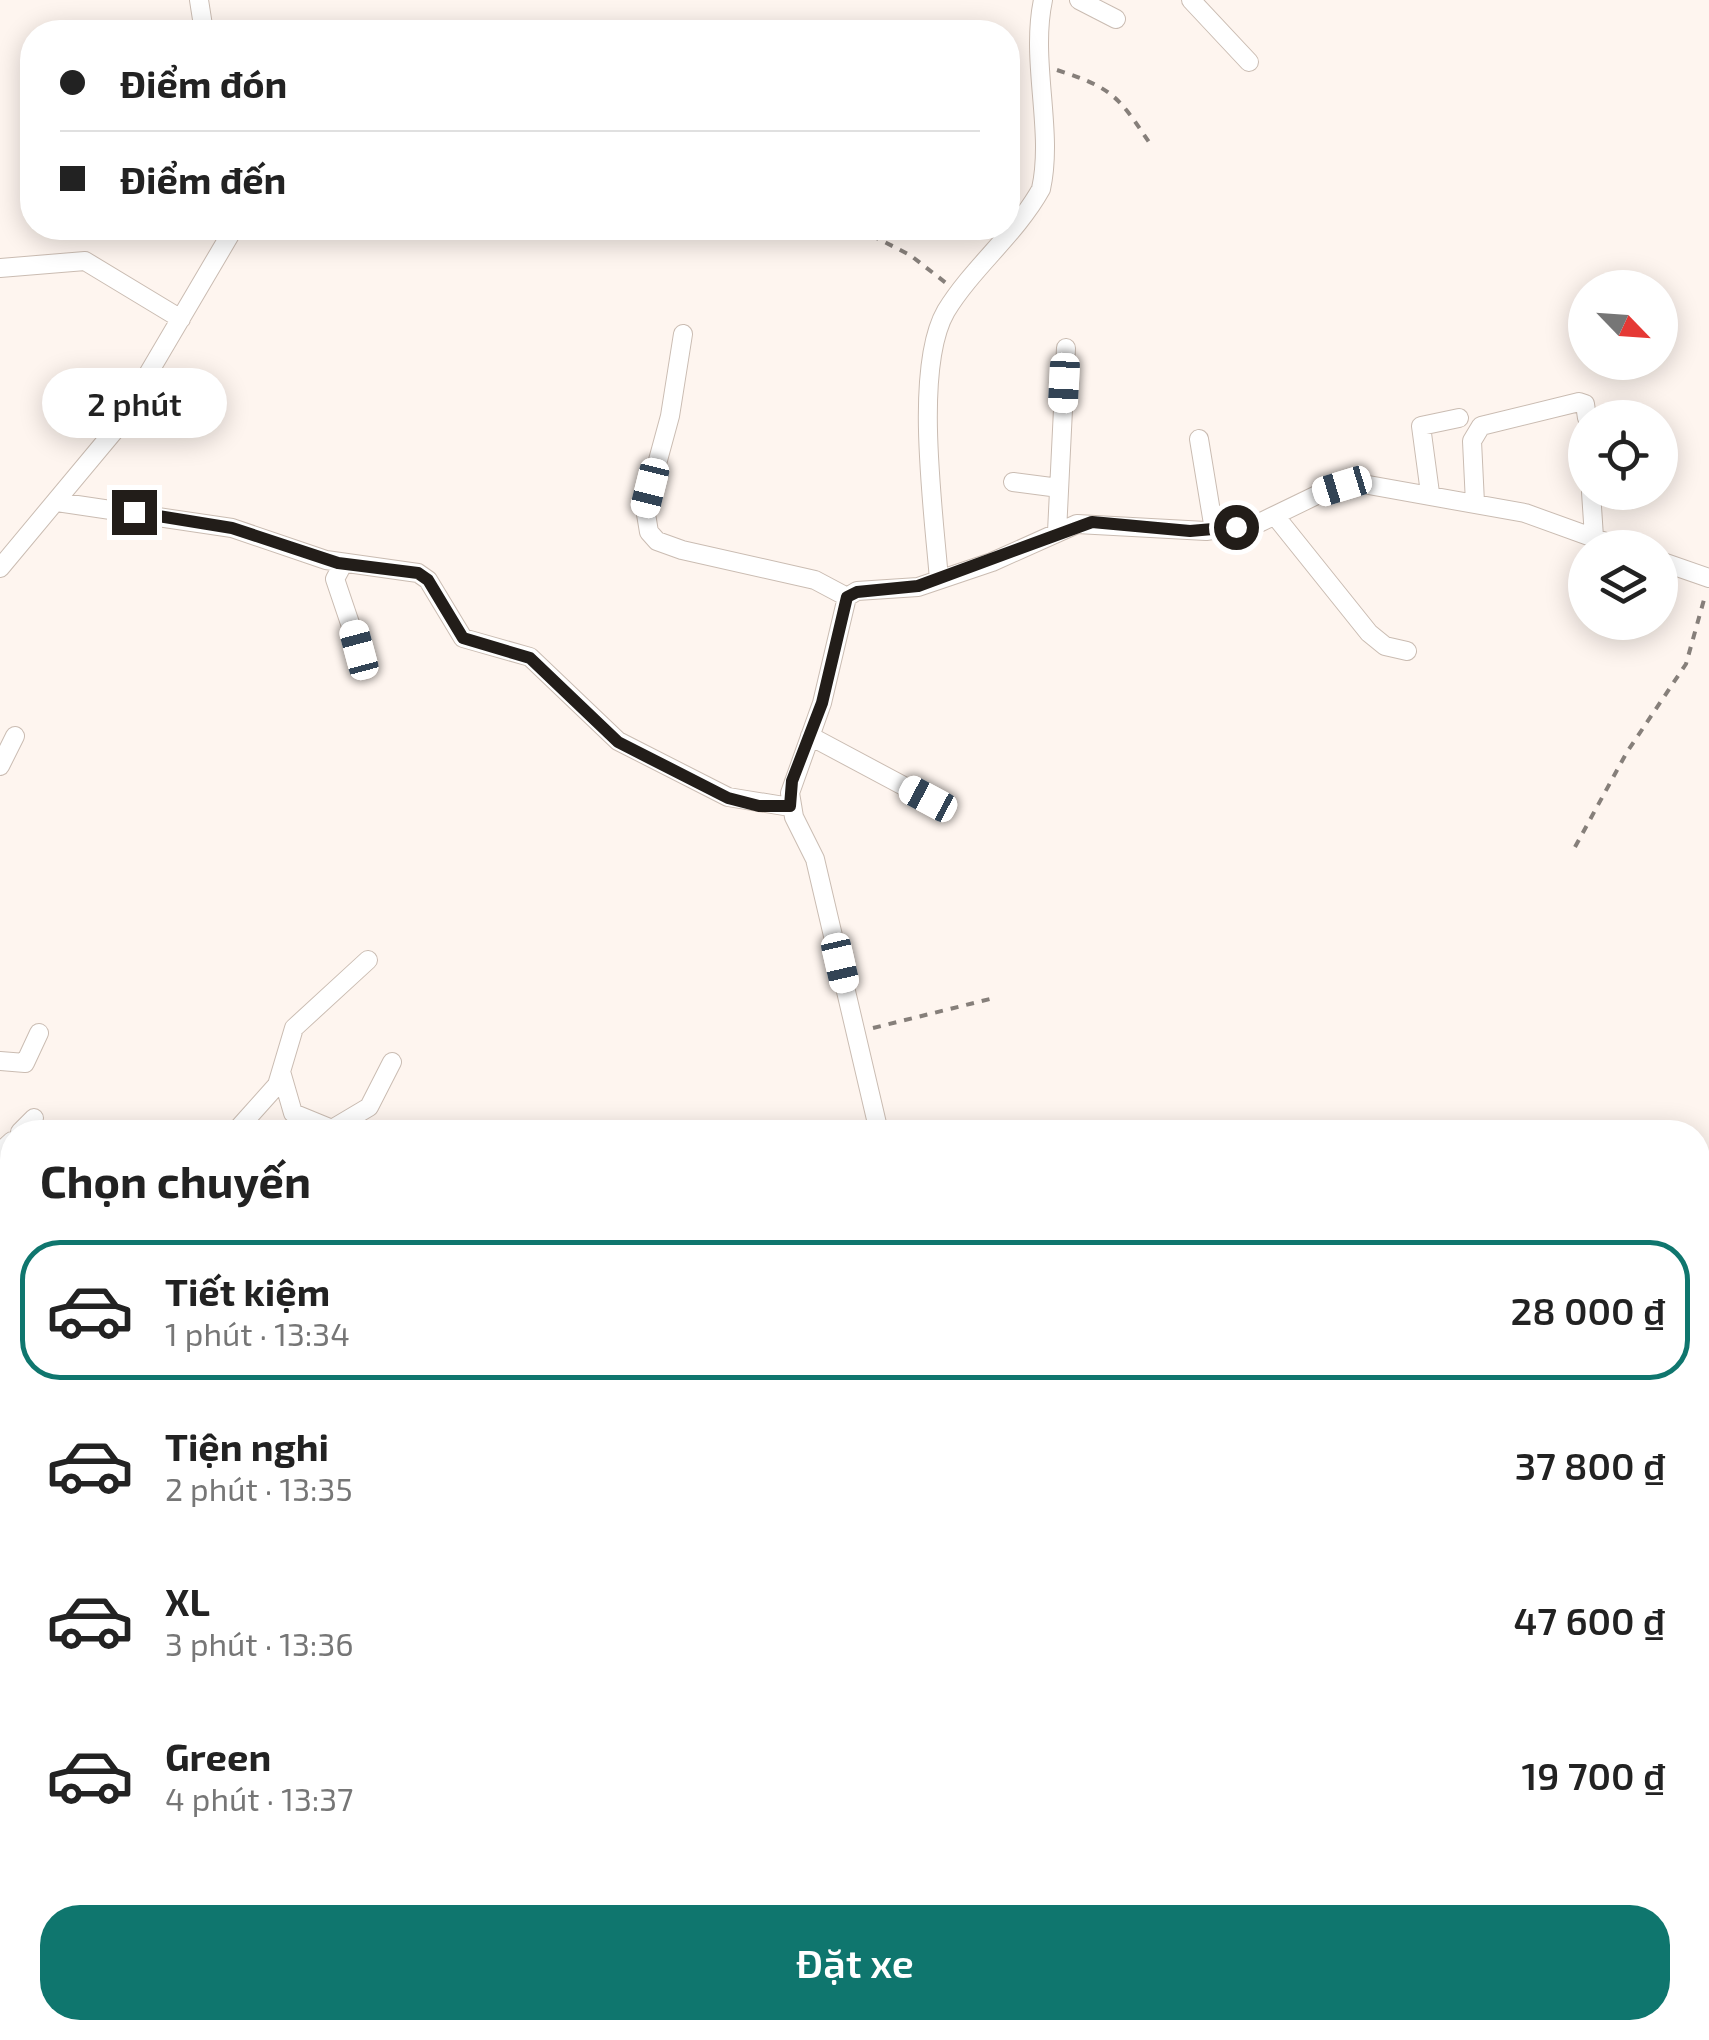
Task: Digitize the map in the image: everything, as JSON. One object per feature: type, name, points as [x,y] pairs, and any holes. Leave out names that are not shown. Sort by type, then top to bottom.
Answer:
[{"type":"street","points":[[1020,216],[1042,189],[1045,170],[1040,64],[1044,0]]},
{"type":"street","points":[[1079,0],[1116,19]]},
{"type":"street","points":[[1192,0],[1249,62]]},
{"type":"street","points":[[0,568],[115,430],[227,240]]},
{"type":"street","points":[[939,580],[931,468],[930,360],[934,337],[957,294],[1001,240]]},
{"type":"street","points":[[0,268],[85,261],[181,319]]},
{"type":"street","points":[[683,334],[670,416],[645,508],[649,532],[658,541],[682,550],[815,580],[847,597]]},
{"type":"street","points":[[1057,532],[1066,348]]},
{"type":"street","points":[[1476,503],[1472,441],[1481,426],[1568,405]]},
{"type":"street","points":[[1430,493],[1422,426],[1460,418]]},
{"type":"street","points":[[1198,439],[1214,530]]},
{"type":"street","points":[[1013,482],[1059,488]]},
{"type":"street","points":[[876,1120],[815,859],[790,806],[792,781],[810,736],[847,597],[857,592],[905,589],[939,580],[1057,532],[1092,522],[1214,530],[1276,517],[1342,486],[1389,485],[1526,513],[1572,530]]},
{"type":"street","points":[[57,502],[232,528],[342,564],[418,573],[428,580],[463,638],[530,658],[618,742],[728,798],[759,806],[790,806]]},
{"type":"street","points":[[1276,517],[1369,633],[1385,646],[1407,651]]},
{"type":"street","points":[[342,564],[336,586],[359,650]]},
{"type":"street","points":[[1678,568],[1709,580]]},
{"type":"street","points":[[0,766],[15,736]]},
{"type":"street","points":[[810,736],[928,799]]},
{"type":"street","points":[[246,1120],[270,1096],[282,1075],[294,1028],[368,960]]},
{"type":"street","points":[[0,1061],[25,1062],[39,1034]]},
{"type":"street","points":[[347,1120],[369,1107],[392,1062]]},
{"type":"street","points":[[282,1075],[293,1113],[310,1120]]},
{"type":"path","points":[[1040,64],[1098,83],[1117,96],[1154,148]]},
{"type":"path","points":[[880,240],[910,256],[957,294]]},
{"type":"path","points":[[1574,847],[1628,752],[1686,664],[1709,580]]},
{"type":"path","points":[[856,1033],[994,998]]},
{"type":"route","points":[[134,512],[244,531],[338,563],[418,573],[428,580],[463,638],[530,658],[618,742],[728,798],[759,806],[790,806],[792,781],[822,703],[847,597],[857,592],[918,586],[992,562],[1064,528],[1092,522],[1190,531],[1236,527]]}]
